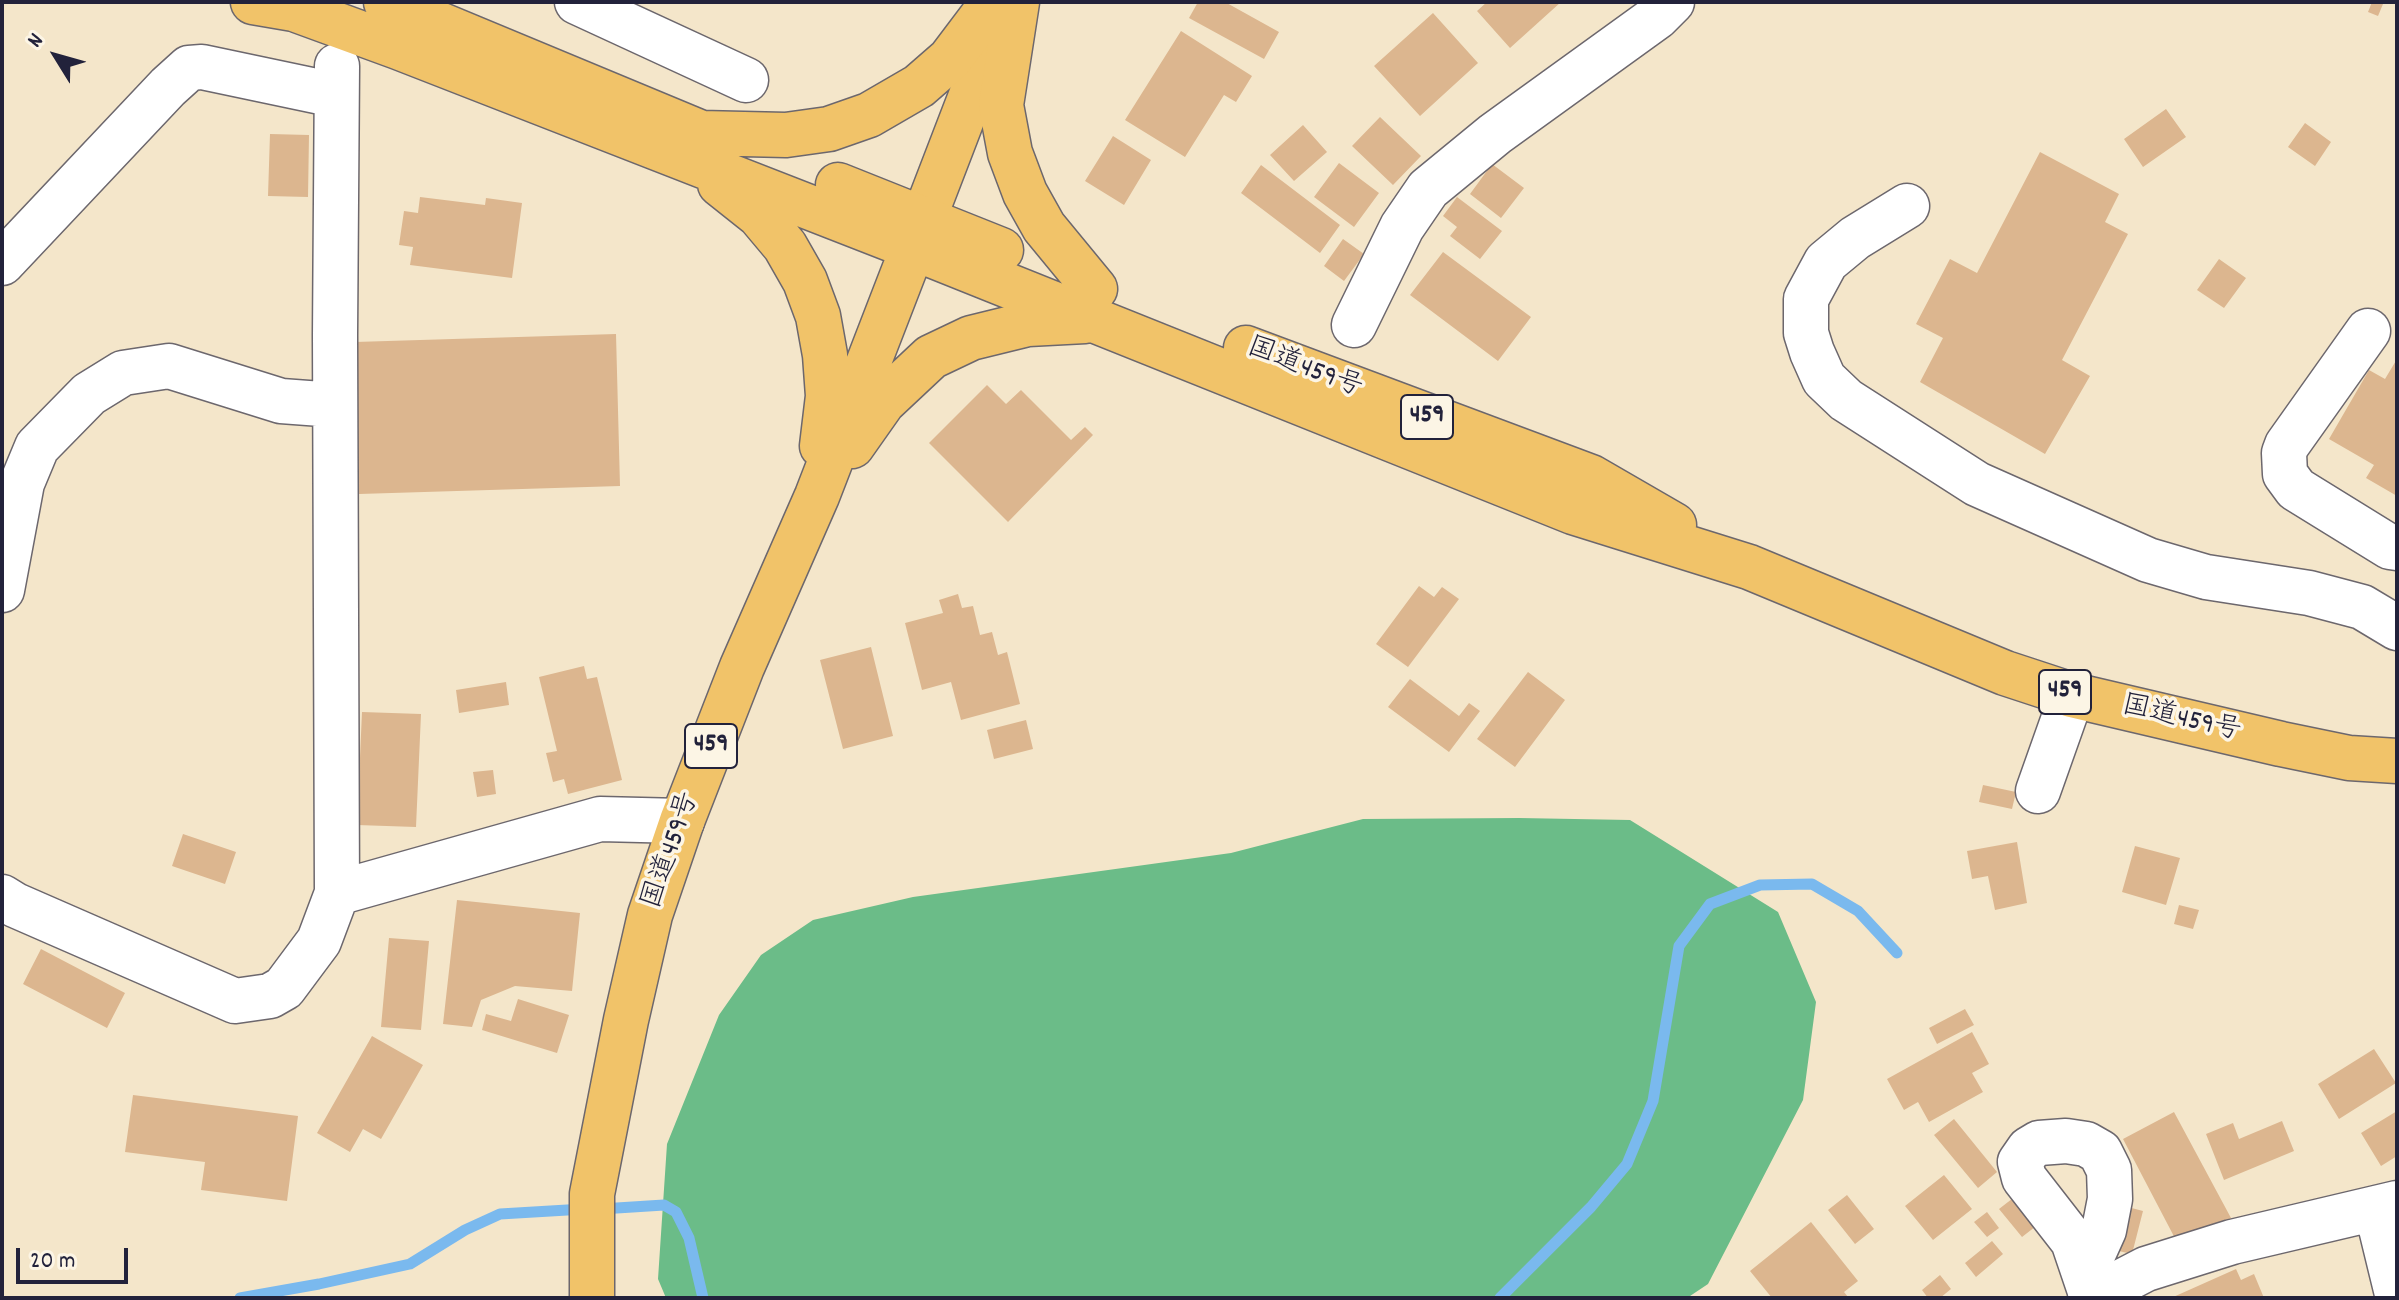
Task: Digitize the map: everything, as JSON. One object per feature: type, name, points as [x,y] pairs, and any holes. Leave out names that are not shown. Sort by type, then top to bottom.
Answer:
[{"type":"main road","points":[[253,2],[294,9],[696,146],[919,233],[1007,2]]},
{"type":"main road","points":[[386,2],[696,146],[759,215],[785,246],[805,281],[818,316],[828,396],[817,496]]},
{"type":"main road","points":[[696,146],[829,129],[869,115],[919,86],[950,59],[993,2]]},
{"type":"main road","points":[[817,496],[883,402],[931,357],[971,338],[1095,305],[1044,227],[1025,193],[1010,153],[1001,105],[1017,2]]},
{"type":"main road","name":"国道459号","points":[[592,1298],[592,1194],[650,915],[682,821],[742,667],[817,496],[919,233],[1095,305],[1341,385],[1591,477],[1749,567],[2005,673],[2072,695],[2349,758],[2397,761]]},
{"type":"street","points":[[577,2],[746,80]]},
{"type":"street","points":[[1354,325],[1402,227],[1428,189],[1495,134],[1657,17],[1672,2]]},
{"type":"street","points":[[2,263],[189,68],[336,80],[337,893],[319,941],[284,988],[270,996],[235,1001],[2,897]]},
{"type":"street","points":[[1907,206],[1855,238],[1826,262],[1806,299],[1806,333],[1812,352],[1824,379],[1846,400],[1977,484],[2148,560],[2206,577],[2309,593],[2362,607],[2397,628]]},
{"type":"street","points":[[2368,331],[2287,445],[2284,453],[2285,474],[2296,489],[2390,547],[2397,548]]},
{"type":"street","points":[[2,590],[22,483],[37,447],[89,394],[123,373],[169,366],[281,401],[335,405]]},
{"type":"street","points":[[2038,791],[2072,695]]},
{"type":"street","points":[[337,893],[600,819],[682,821]]},
{"type":"street","points":[[2088,1287],[2232,1242],[2387,1205],[2397,1294]]},
{"type":"green space","points":[[1363,819],[1630,820],[1778,912],[1816,1002],[1803,1100],[1708,1284],[1687,1298],[666,1298],[658,1279],[667,1144],[719,1015],[761,955],[813,920],[913,897],[1231,853]]},
{"type":"building","points":[[1198,2],[1225,2],[1279,32],[1264,59],[1189,18]]},
{"type":"building","points":[[1487,2],[1561,2],[1510,48],[1477,11]]},
{"type":"building","points":[[2372,2],[2383,4],[2378,16],[2368,12]]},
{"type":"building","points":[[1433,13],[1478,63],[1420,116],[1374,66]]},
{"type":"building","points":[[1181,31],[1252,76],[1236,102],[1224,95],[1185,157],[1125,120]]},
{"type":"building","points":[[2166,109],[2186,137],[2143,167],[2124,139]]},
{"type":"building","points":[[1380,117],[1421,156],[1393,185],[1352,146]]},
{"type":"building","points":[[2305,123],[2331,142],[2315,166],[2288,147]]},
{"type":"building","points":[[1303,125],[1327,152],[1294,181],[1270,155]]},
{"type":"building","points":[[270,134],[309,135],[308,197],[268,196]]},
{"type":"building","points":[[1113,136],[1151,160],[1124,205],[1085,181]]},
{"type":"building","points":[[2040,152],[2119,194],[2105,222],[2128,234],[2062,360],[2090,376],[2045,454],[1920,382],[1943,338],[1916,324],[1950,259],[1977,273]]},
{"type":"building","points":[[1339,163],[1379,193],[1354,227],[1314,197]]},
{"type":"building","points":[[1492,164],[1524,188],[1501,218],[1470,194]]},
{"type":"building","points":[[1261,165],[1340,225],[1320,253],[1241,193]]},
{"type":"building","points":[[420,197],[485,205],[486,198],[522,203],[512,278],[410,265],[413,247],[399,245],[404,211],[418,213]]},
{"type":"building","points":[[1457,197],[1502,231],[1480,259],[1450,236],[1457,227],[1443,216]]},
{"type":"building","points":[[1343,239],[1364,254],[1344,281],[1324,266]]},
{"type":"building","points":[[1443,252],[1531,317],[1498,361],[1410,295]]},
{"type":"building","points":[[2219,259],[2246,278],[2224,308],[2197,290]]},
{"type":"building","points":[[616,334],[620,486],[359,494],[355,342]]},
{"type":"building","points":[[2397,359],[2397,496],[2366,478],[2374,465],[2329,439],[2369,370],[2385,379]]},
{"type":"building","points":[[987,385],[1006,404],[1021,390],[1071,440],[1085,427],[1093,435],[1008,522],[929,443]]},
{"type":"building","points":[[1419,586],[1434,597],[1442,587],[1459,599],[1408,667],[1376,644]]},
{"type":"building","points":[[958,594],[962,608],[973,606],[980,635],[992,632],[998,655],[1007,652],[1020,704],[961,720],[951,682],[922,690],[905,623],[943,613],[939,600]]},
{"type":"building","points":[[871,647],[893,736],[843,749],[820,660]]},
{"type":"building","points":[[584,666],[587,679],[597,677],[622,780],[568,794],[564,779],[553,782],[546,753],[557,751],[539,677]]},
{"type":"building","points":[[1528,672],[1565,700],[1515,767],[1477,739]]},
{"type":"building","points":[[1410,679],[1459,716],[1469,703],[1480,711],[1449,752],[1388,707]]},
{"type":"building","points":[[506,682],[509,705],[459,713],[456,690]]},
{"type":"building","points":[[362,712],[421,714],[416,827],[357,825]]},
{"type":"building","points":[[1026,720],[1033,749],[994,759],[987,730]]},
{"type":"building","points":[[493,770],[496,794],[477,797],[473,772]]},
{"type":"building","points":[[1983,785],[2016,792],[2012,809],[1979,802]]},
{"type":"building","points":[[183,834],[236,852],[225,884],[172,866]]},
{"type":"building","points":[[2017,842],[2027,903],[1995,910],[1988,876],[1972,879],[1967,851]]},
{"type":"building","points":[[2135,846],[2180,858],[2166,905],[2122,892]]},
{"type":"building","points":[[457,900],[580,913],[572,991],[515,986],[481,1000],[472,1027],[443,1024]]},
{"type":"building","points":[[2179,905],[2199,910],[2193,929],[2174,924]]},
{"type":"building","points":[[389,938],[429,941],[421,1030],[381,1027]]},
{"type":"building","points":[[41,949],[125,993],[107,1028],[23,984]]},
{"type":"building","points":[[518,999],[569,1015],[557,1053],[482,1030],[486,1014],[511,1021]]},
{"type":"building","points":[[1965,1009],[1974,1025],[1937,1044],[1929,1028]]},
{"type":"building","points":[[1972,1032],[1989,1064],[1972,1073],[1983,1092],[1929,1122],[1918,1102],[1904,1110],[1887,1079]]},
{"type":"building","points":[[372,1036],[423,1065],[381,1139],[363,1129],[350,1152],[317,1133]]},
{"type":"building","points":[[2374,1049],[2396,1083],[2339,1119],[2318,1084]]},
{"type":"building","points":[[133,1095],[298,1116],[287,1201],[201,1190],[205,1162],[125,1152]]},
{"type":"building","points":[[2397,1111],[2397,1156],[2381,1166],[2361,1133]]},
{"type":"building","points":[[2174,1112],[2231,1218],[2179,1246],[2123,1139]]},
{"type":"building","points":[[1954,1119],[1997,1172],[1978,1188],[1934,1135]]},
{"type":"building","points":[[2282,1121],[2294,1151],[2224,1180],[2206,1134],[2233,1123],[2239,1139]]},
{"type":"building","points":[[1944,1175],[1972,1209],[1933,1240],[1905,1206]]},
{"type":"building","points":[[1847,1195],[1874,1229],[1855,1244],[1828,1210]]},
{"type":"building","points":[[2017,1195],[2040,1223],[2022,1237],[1999,1209]]},
{"type":"building","points":[[2120,1205],[2143,1211],[2132,1254],[2110,1249]]},
{"type":"building","points":[[1987,1212],[1999,1228],[1987,1237],[1974,1222]]},
{"type":"building","points":[[1811,1222],[1858,1281],[1844,1292],[1846,1298],[1772,1298],[1750,1271]]},
{"type":"building","points":[[1992,1241],[2003,1254],[1976,1277],[1965,1263]]},
{"type":"building","points":[[2236,1269],[2241,1280],[2254,1274],[2264,1298],[2171,1298]]},
{"type":"building","points":[[1940,1275],[1951,1289],[1940,1298],[1928,1298],[1922,1290]]},
{"type":"waterway","points":[[1500,1298],[1591,1207],[1627,1164],[1653,1101],[1679,946],[1710,904],[1760,885],[1812,884],[1858,911],[1897,953]]},
{"type":"waterway","points":[[601,1209],[664,1205],[676,1212],[689,1238],[703,1298]]},
{"type":"waterway","points":[[240,1298],[410,1264],[465,1230],[500,1214],[584,1209]]}]
